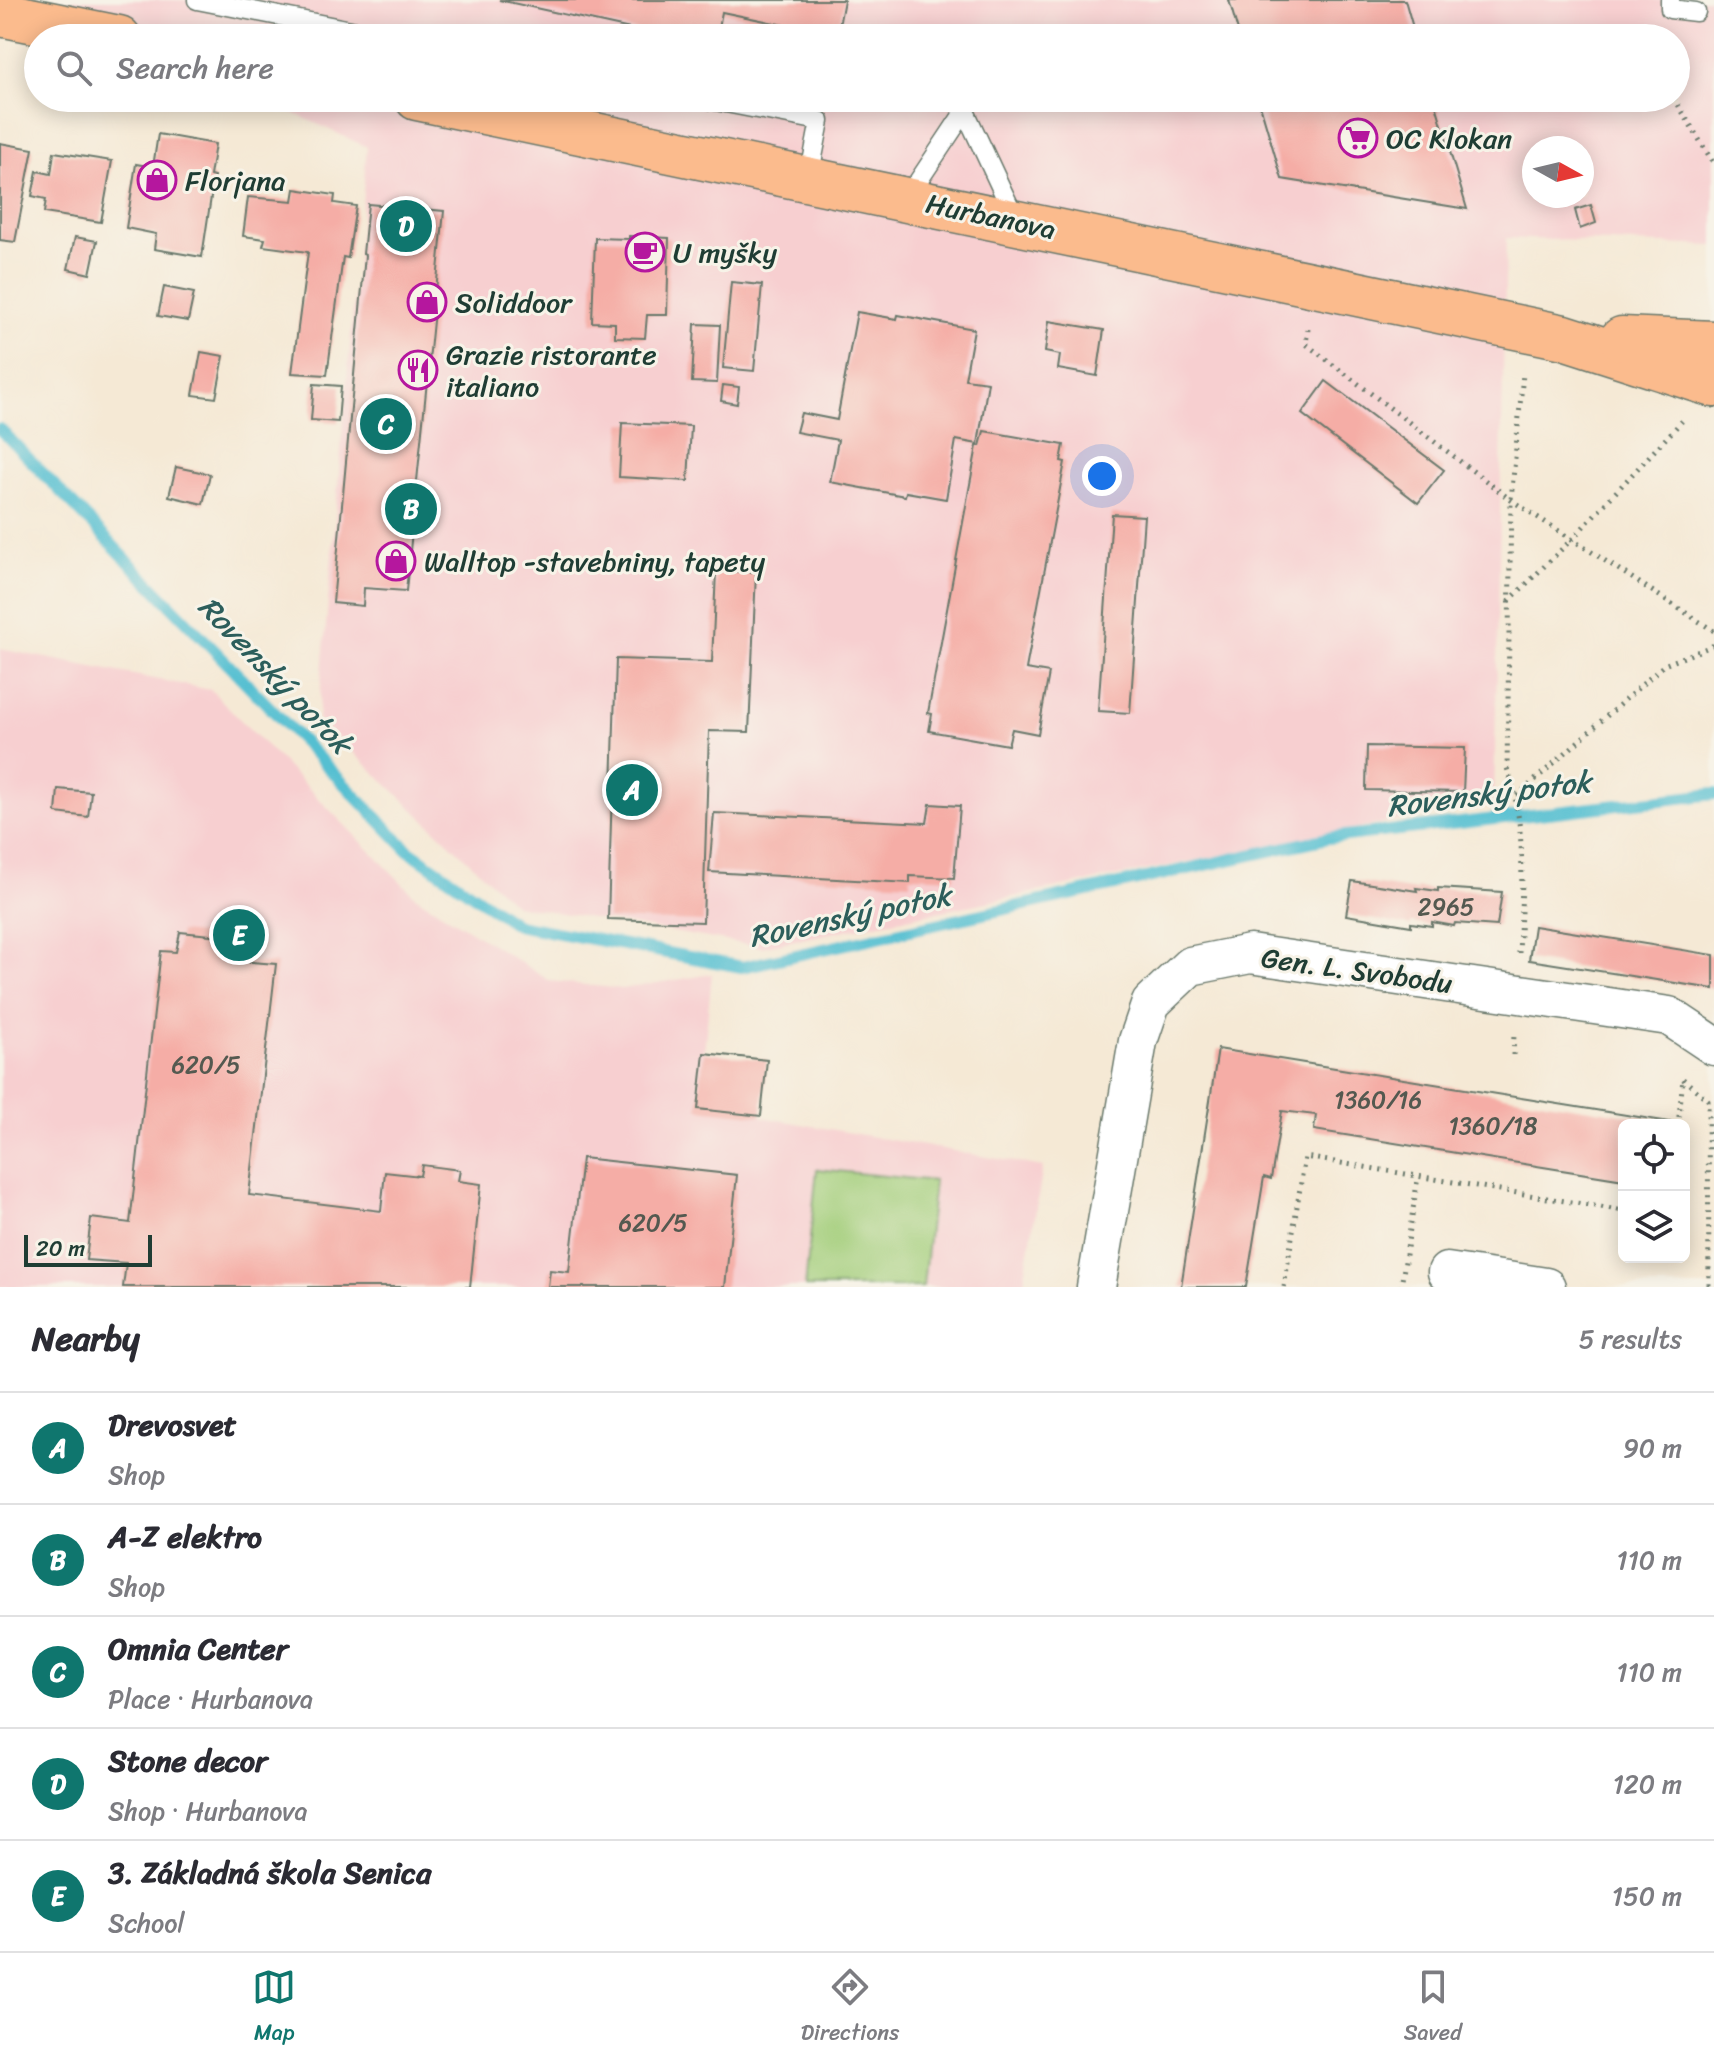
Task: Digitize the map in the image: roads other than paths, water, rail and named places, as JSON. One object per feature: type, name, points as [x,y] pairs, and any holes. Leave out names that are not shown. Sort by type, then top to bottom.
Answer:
[{"type":"main road","points":[[0,14],[52,18],[72,24]]},
{"type":"main road","name":"Hurbanova","points":[[486,112],[1564,337],[1714,343]]},
{"type":"main road","name":"Hurbanova","points":[[1564,337],[1701,400]]},
{"type":"street","name":"Gen. L. Svobodu","points":[[1096,1287],[1138,1041],[1151,1003],[1190,966],[1250,954],[1669,1016],[1714,1046]]},
{"type":"street","points":[[1447,1272],[1546,1287]]},
{"type":"lane","points":[[197,0],[320,24]]},
{"type":"lane","points":[[1670,0],[1670,9],[1703,9]]},
{"type":"lane","points":[[773,112],[820,121],[809,178]]},
{"type":"lane","points":[[907,198],[964,112]]},
{"type":"lane","points":[[965,112],[1017,223]]},
{"type":"waterway","name":"Rovenský potok","points":[[0,429],[408,850],[517,925],[742,967],[1328,838],[1714,794]]},
{"type":"place","name":"OC Klokan","points":[[1358,138]]},
{"type":"place","name":"Florjana","points":[[157,180]]},
{"type":"place","name":"Stone decor","points":[[406,226]]},
{"type":"place","name":"U myšky","points":[[645,252]]},
{"type":"place","name":"Soliddoor","points":[[427,302]]},
{"type":"place","name":"Grazie ristorante italiano","points":[[418,370]]},
{"type":"place","name":"Omnia Center","points":[[386,424]]},
{"type":"place","name":"A-Z elektro","points":[[411,509]]},
{"type":"place","name":"Walltop -stavebniny, tapety","points":[[396,561]]},
{"type":"place","name":"Drevosvet","points":[[632,790]]},
{"type":"place","name":"3. Základná škola Senica","points":[[239,935]]}]
